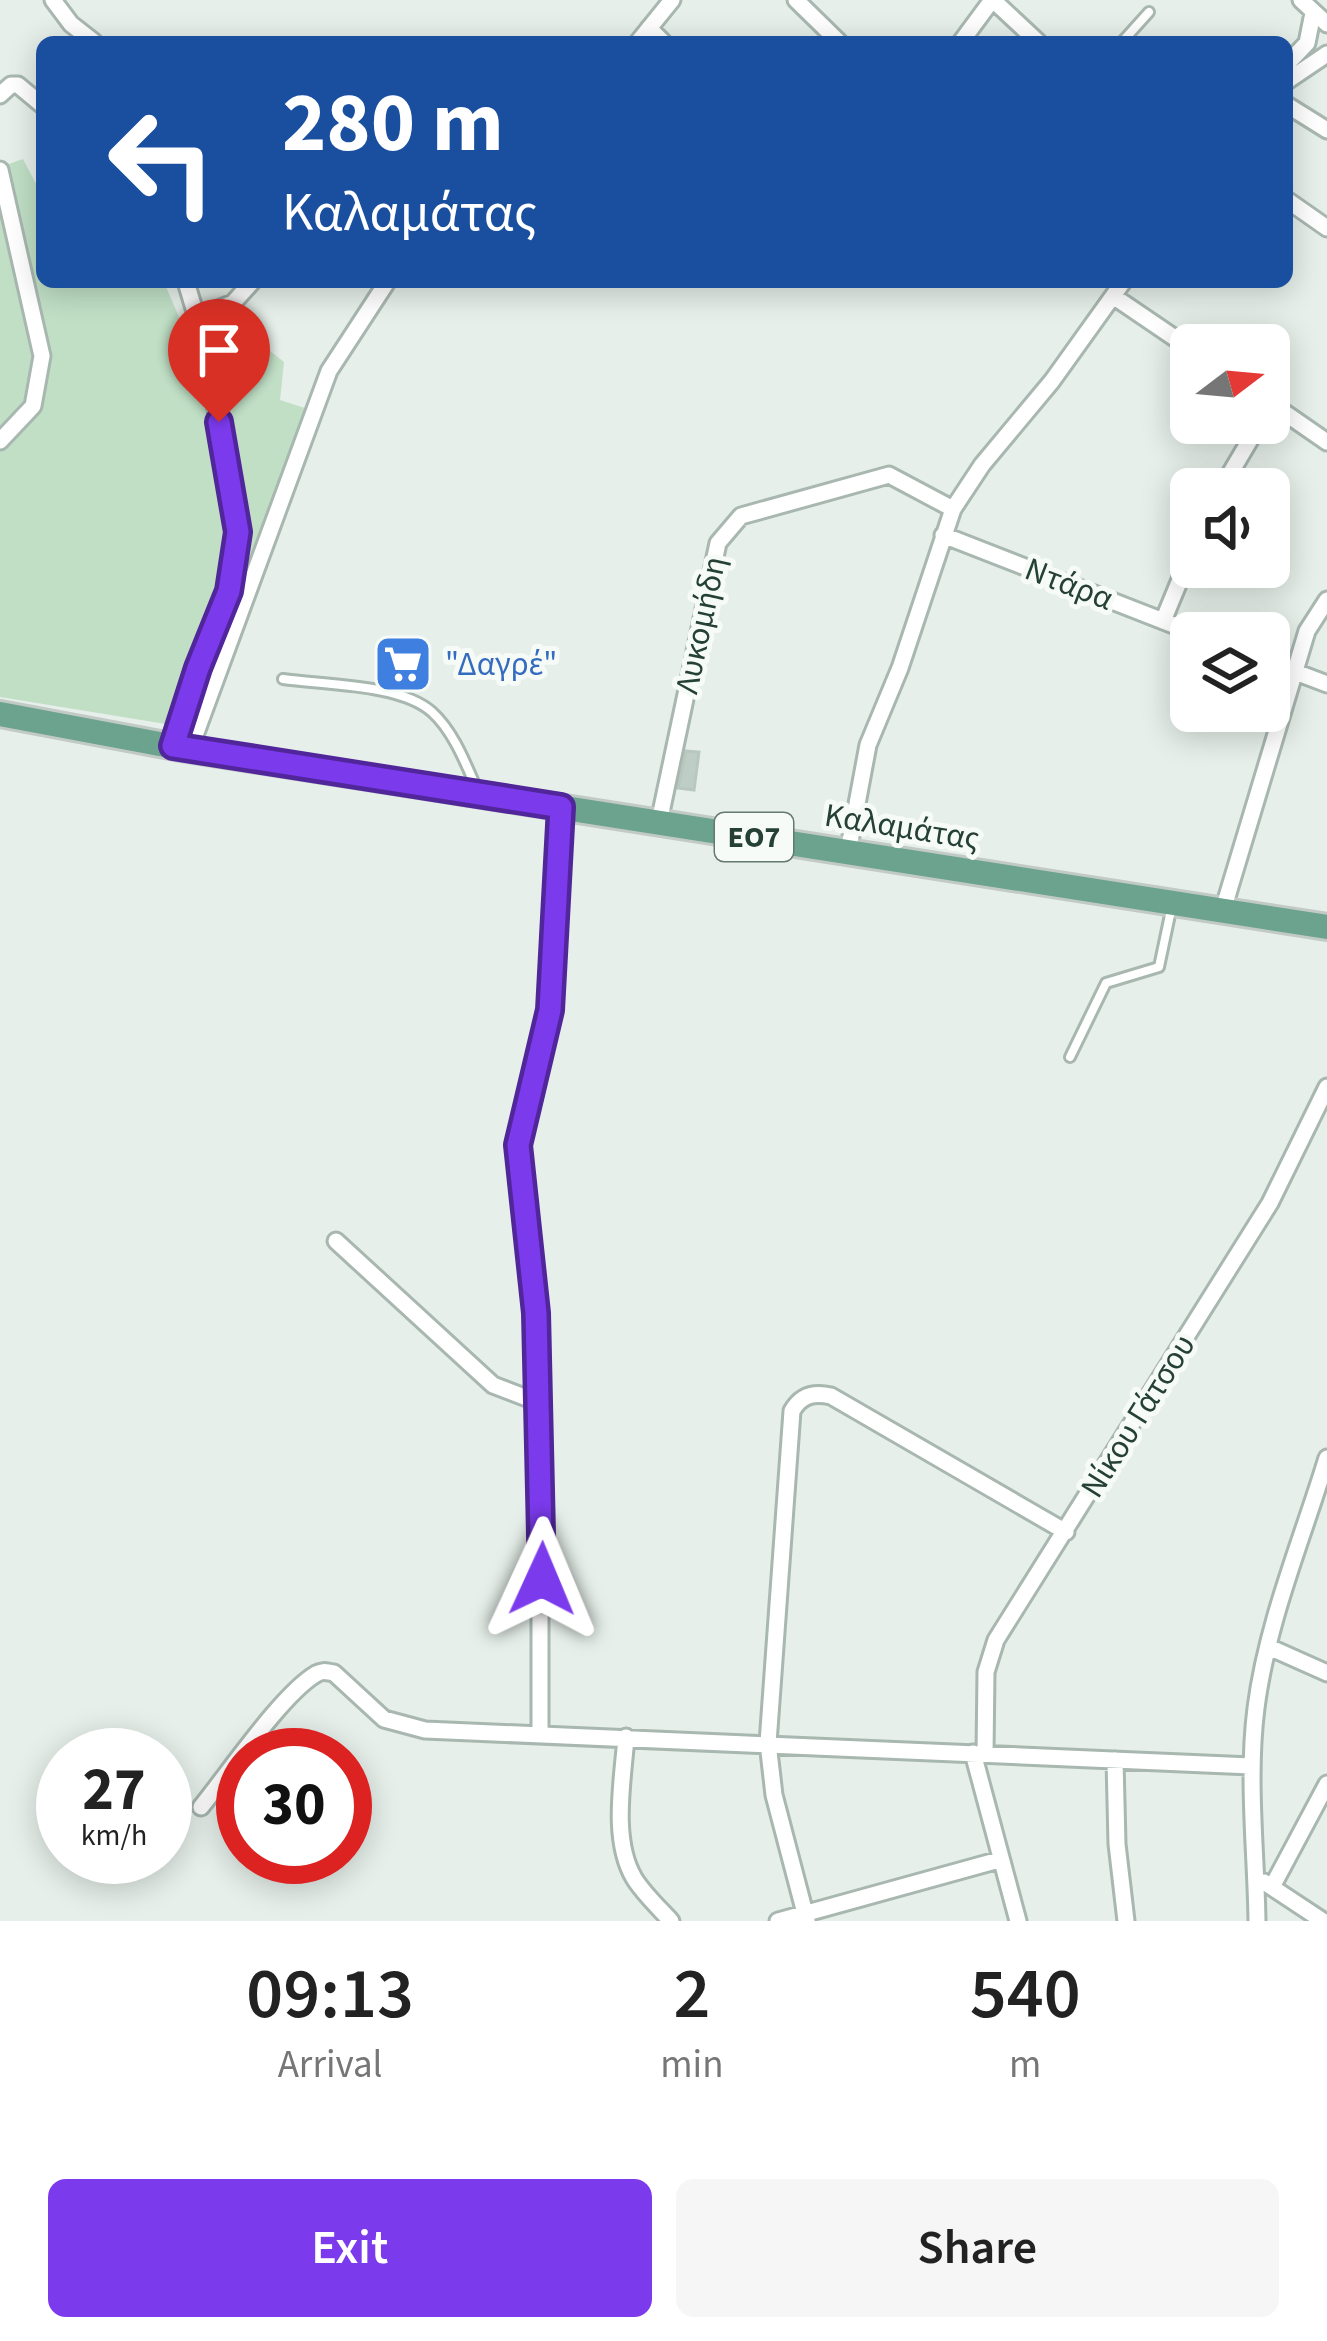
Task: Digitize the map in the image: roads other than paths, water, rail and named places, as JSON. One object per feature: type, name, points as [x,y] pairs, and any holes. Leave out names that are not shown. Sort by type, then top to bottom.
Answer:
[{"type":"main road","name":"ΕΟ7","points":[[0,714],[182,747]]},
{"type":"main road","name":"Καλαμάτας","points":[[182,747],[1327,926]]},
{"type":"street","points":[[53,0],[86,36]]},
{"type":"street","points":[[644,35],[671,0]]},
{"type":"street","points":[[796,0],[833,36]]},
{"type":"street","points":[[966,36],[993,0],[1032,36]]},
{"type":"street","points":[[1307,6],[1327,24]]},
{"type":"street","points":[[1293,58],[1307,43],[1307,6]]},
{"type":"street","points":[[1293,77],[1327,55]]},
{"type":"street","points":[[0,94],[18,85],[36,101]]},
{"type":"street","points":[[1293,109],[1327,130]]},
{"type":"street","points":[[0,170],[42,356],[33,406],[0,441]]},
{"type":"street","points":[[1293,204],[1327,228]]},
{"type":"street","points":[[182,747],[198,668],[229,591],[238,532],[189,288]]},
{"type":"street","points":[[198,317],[233,303],[247,288]]},
{"type":"street","points":[[182,747],[329,370],[383,288]]},
{"type":"street","points":[[848,852],[868,745],[907,651],[953,509],[1115,288]]},
{"type":"street","points":[[1117,288],[1170,332]]},
{"type":"street","points":[[1290,418],[1327,442]]},
{"type":"street","name":"Λυκομήδη","points":[[659,822],[718,543],[732,523],[762,509],[890,476],[953,509]]},
{"type":"street","name":"Ντάρα","points":[[944,535],[1170,624]]},
{"type":"street","points":[[1162,621],[1176,588]]},
{"type":"street","points":[[1223,910],[1307,631],[1327,599]]},
{"type":"street","points":[[1290,670],[1327,684]]},
{"type":"street","points":[[541,1732],[540,1403],[535,1298],[518,1145],[550,1010],[561,807]]},
{"type":"street","name":"Νίκου Γάτσου","points":[[1018,1921],[999,1860],[979,1753],[991,1652],[1320,1122],[1327,1087]]},
{"type":"street","points":[[336,1240],[493,1385],[540,1403]]},
{"type":"street","points":[[806,1918],[775,1795],[768,1743],[792,1411],[797,1402],[818,1393],[831,1396],[1066,1532]]},
{"type":"street","points":[[1257,1921],[1251,1766],[1257,1703],[1269,1647],[1326,1460]]},
{"type":"street","points":[[1269,1647],[1327,1673]]},
{"type":"street","points":[[201,1807],[261,1732],[320,1672],[334,1673],[379,1716],[403,1726],[1251,1766]]},
{"type":"street","points":[[626,1737],[625,1852],[634,1878],[671,1921]]},
{"type":"street","points":[[1115,1760],[1117,1844],[1126,1921]]},
{"type":"street","points":[[1272,1887],[1327,1784]]},
{"type":"street","points":[[778,1921],[806,1918],[999,1860]]},
{"type":"street","points":[[1256,1877],[1323,1921]]},
{"type":"lane","points":[[1128,36],[1150,12]]},
{"type":"lane","points":[[284,679],[400,694],[431,711],[465,762],[478,794]]},
{"type":"lane","points":[[1070,1057],[1106,982],[1159,968],[1172,902]]},
{"type":"place","name":"\"Δαγρέ\"","points":[[403,664]]}]
